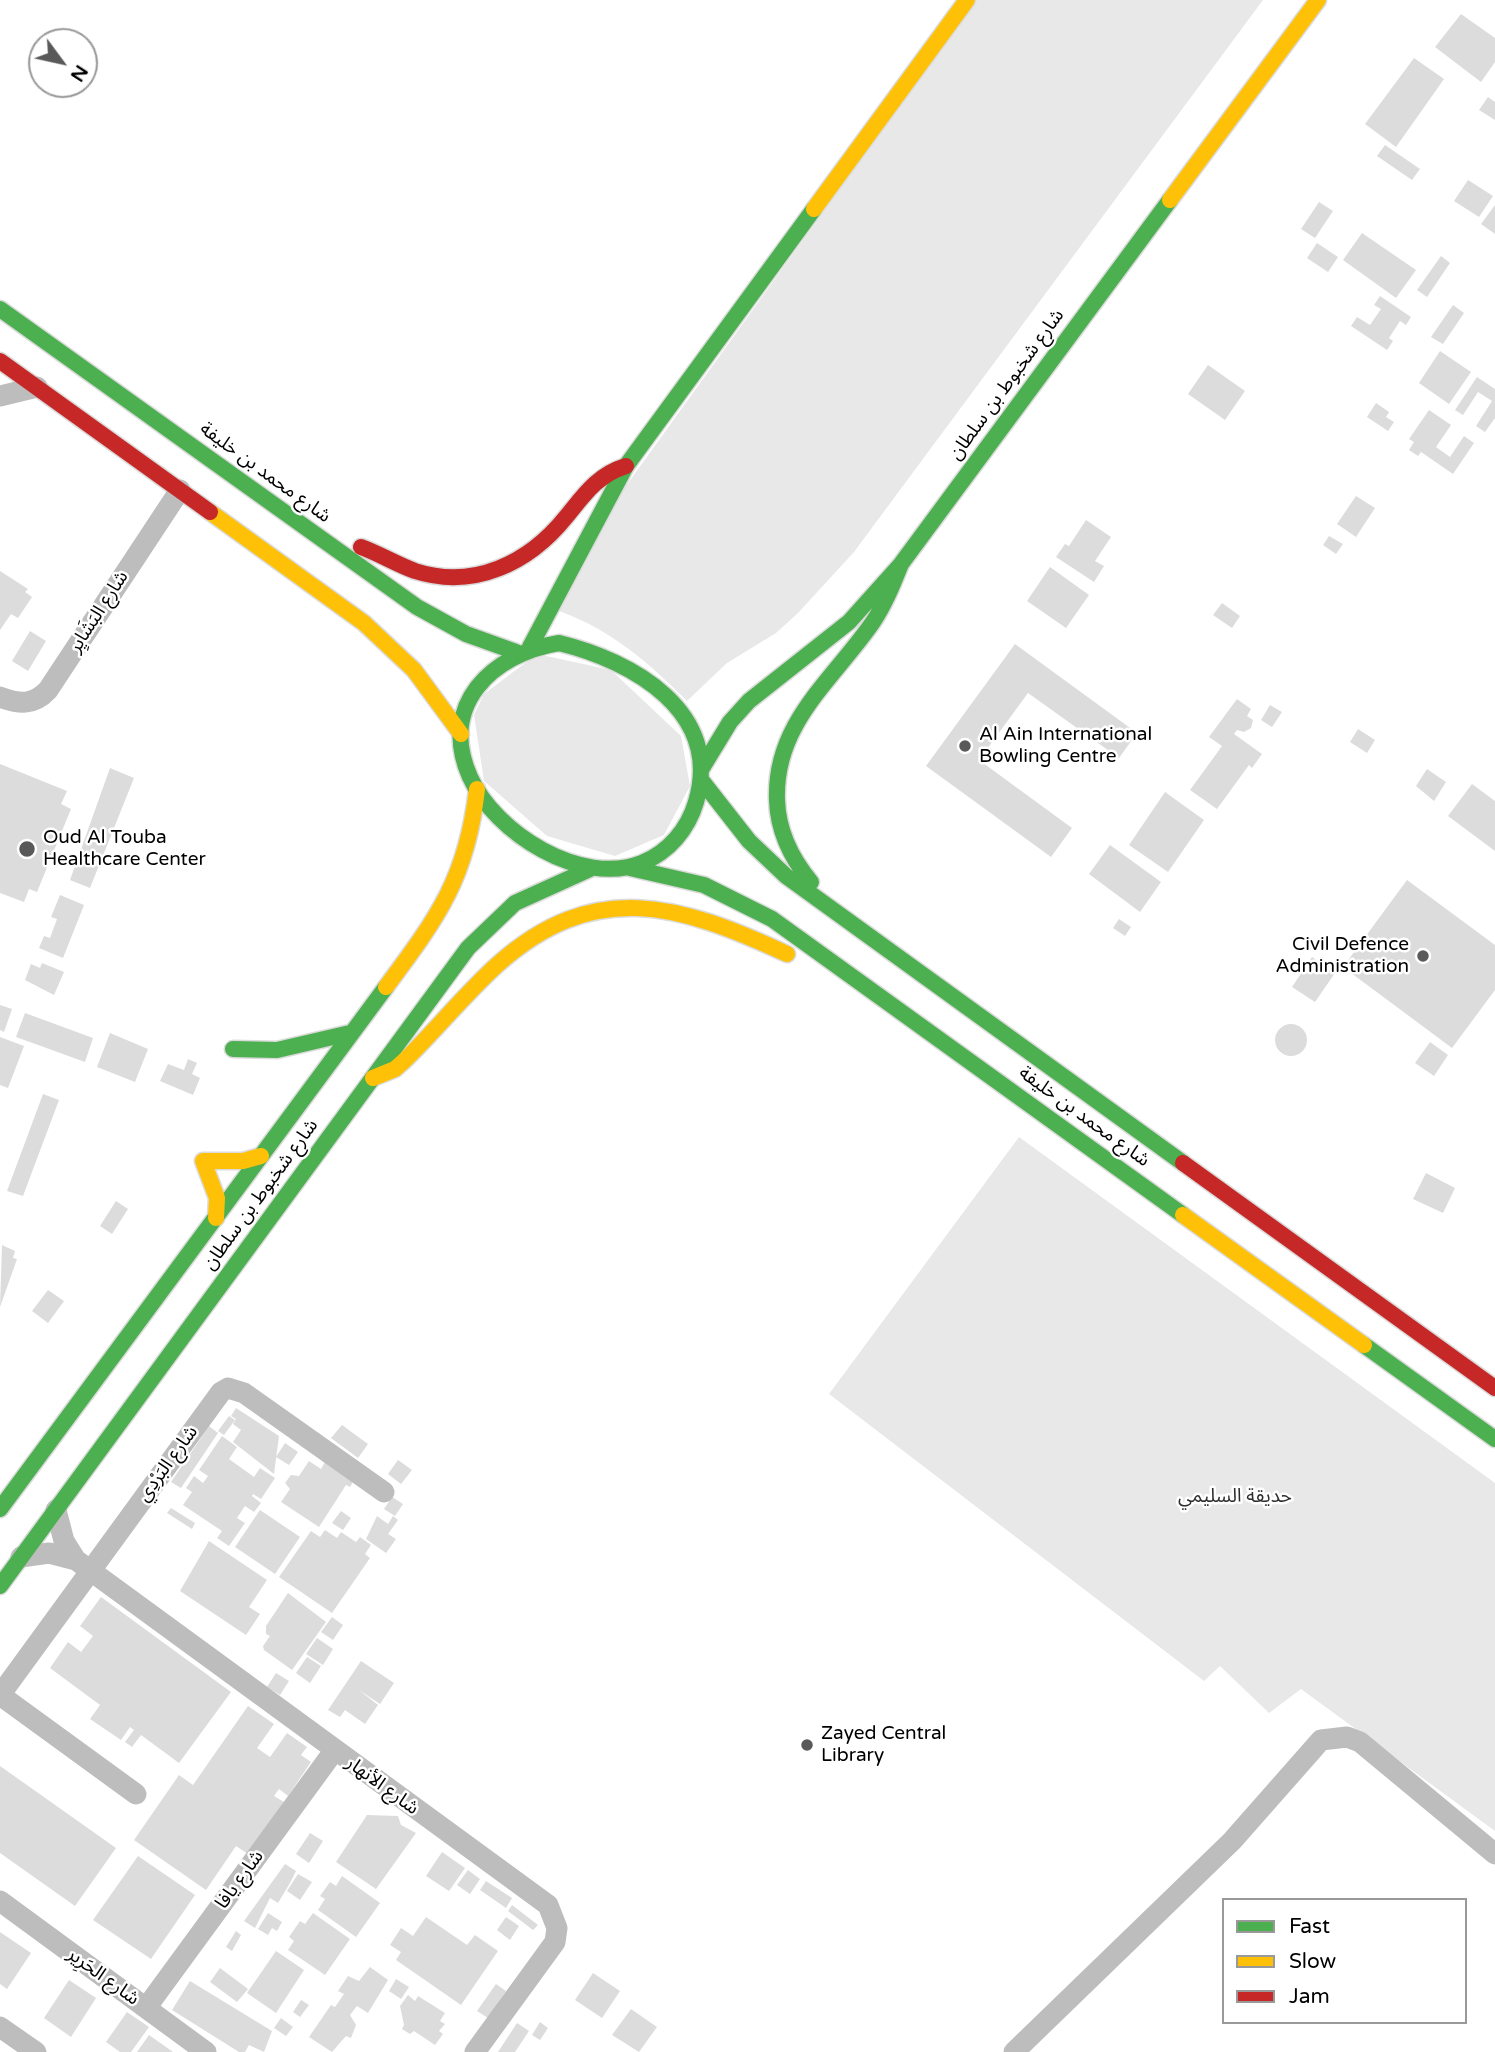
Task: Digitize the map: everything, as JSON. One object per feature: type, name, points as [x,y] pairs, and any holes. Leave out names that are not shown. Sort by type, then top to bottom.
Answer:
[{"type":"main road","points":[[523,650],[548,617],[588,529],[626,466],[967,0]]},
{"type":"main road","name":"شارع شخبوط بن سلطان","points":[[702,775],[730,722],[749,701],[849,622],[901,564],[1318,0]]},
{"type":"main road","name":"شارع محمد بن خليفة","points":[[0,309],[323,541],[441,621],[523,650]]},
{"type":"main road","points":[[0,360],[363,624],[414,670],[461,734]]},
{"type":"main road","points":[[323,541],[370,550],[430,575],[463,577],[495,572],[538,548],[592,484],[608,472],[626,466]]},
{"type":"main road","points":[[837,913],[801,871],[785,843],[775,797],[776,772],[781,748],[793,723],[818,687],[871,626],[901,564]]},
{"type":"main road","points":[[559,643],[608,655],[643,676],[670,700],[691,730],[702,775],[696,807],[675,841],[654,858],[630,868],[590,869],[558,856],[527,838],[500,816],[477,789],[465,762],[461,734],[474,691],[492,668],[523,650],[559,643]]},
{"type":"main road","name":"شارع محمد بن خليفة","points":[[702,775],[748,841],[786,876],[1495,1388]]},
{"type":"main road","name":"شارع شخبوط بن سلطان","points":[[0,1509],[450,898],[464,866],[473,828],[477,789]]},
{"type":"main road","name":"شارع محمد بن خليفة","points":[[630,868],[680,877],[750,906],[862,983],[1495,1440]]},
{"type":"main road","name":"شارع شخبوط بن سلطان","points":[[0,1586],[468,948],[514,903],[590,869]]},
{"type":"main road","points":[[373,1078],[404,1061],[516,948],[573,917],[612,907],[644,906],[696,915],[734,928],[820,969],[862,983]]},
{"type":"main road","points":[[233,1049],[265,1053],[284,1051],[350,1033]]},
{"type":"main road","points":[[216,1218],[217,1198],[203,1161],[243,1161],[261,1156]]},
{"type":"street","points":[[0,396],[37,387]]},
{"type":"street","name":"شارع البَشَايِر","points":[[0,697],[25,704],[34,701],[48,690],[180,490]]},
{"type":"street","name":"شارع البَرْدِي","points":[[136,1794],[0,1695],[84,1565],[221,1392],[228,1388],[244,1393],[384,1492]]},
{"type":"street","name":"شارع الأنهار","points":[[56,1510],[64,1541],[84,1565],[334,1751],[548,1905],[557,1928],[555,1942],[475,2052]]},
{"type":"street","name":"شارع الأنهار","points":[[21,1557],[49,1553],[84,1565]]},
{"type":"street","points":[[1014,2052],[1232,1841],[1321,1740],[1347,1737],[1360,1742],[1495,1854]]},
{"type":"street","name":"شارع يافا","points":[[146,2008],[334,1751]]},
{"type":"street","name":"شارع الحَرِير","points":[[0,1901],[206,2052]]},
{"type":"street","points":[[0,2027],[36,2052]]},
{"type":"green space","points":[[976,0],[1263,0],[854,552],[776,633],[727,663],[687,701],[657,672],[609,635],[553,609],[579,551]]},
{"type":"green space","points":[[537,654],[611,670],[681,736],[690,786],[664,835],[615,856],[547,836],[484,781],[474,715],[484,694]]},
{"type":"green space","name":"حديقة السليمي","points":[[1019,1137],[1495,1483],[1495,1831],[1301,1689],[1269,1713],[1220,1666],[1204,1681],[829,1394]]},
{"type":"building","points":[[1461,14],[1495,38],[1495,62],[1481,82],[1435,47]]},
{"type":"building","points":[[1414,58],[1444,79],[1396,147],[1365,124]]},
{"type":"building","points":[[1488,97],[1495,102],[1495,120],[1479,110]]},
{"type":"building","points":[[1385,145],[1420,169],[1412,180],[1377,156]]},
{"type":"building","points":[[1468,180],[1493,196],[1479,217],[1454,201]]},
{"type":"building","points":[[1319,202],[1333,211],[1315,238],[1301,229]]},
{"type":"building","points":[[1495,205],[1495,234],[1481,224]]},
{"type":"building","points":[[1362,233],[1416,270],[1396,298],[1343,260]]},
{"type":"building","points":[[1317,243],[1338,257],[1328,272],[1307,258]]},
{"type":"building","points":[[1441,256],[1450,263],[1427,297],[1417,290]]},
{"type":"building","points":[[1380,296],[1411,317],[1406,325],[1400,321],[1389,338],[1393,341],[1387,350],[1351,326],[1357,317],[1370,325],[1381,309],[1374,305]]},
{"type":"building","points":[[1453,305],[1464,313],[1443,344],[1431,337]]},
{"type":"building","points":[[1440,351],[1471,372],[1449,404],[1419,383]]},
{"type":"building","points":[[1208,365],[1245,391],[1225,420],[1188,394]]},
{"type":"building","points":[[1477,377],[1495,389],[1495,418],[1485,432],[1476,426],[1492,401],[1478,392],[1463,415],[1455,410]]},
{"type":"building","points":[[1376,403],[1389,412],[1386,417],[1394,422],[1388,431],[1367,417]]},
{"type":"building","points":[[1429,410],[1451,425],[1436,447],[1450,457],[1464,436],[1474,443],[1453,474],[1421,452],[1418,456],[1409,450],[1414,442],[1409,439]]},
{"type":"building","points":[[1356,496],[1375,508],[1356,537],[1337,524]]},
{"type":"building","points":[[1086,520],[1111,537],[1095,561],[1104,566],[1094,582],[1056,557],[1065,544],[1069,546]]},
{"type":"building","points":[[1329,536],[1343,544],[1336,554],[1323,545]]},
{"type":"building","points":[[1050,567],[1089,595],[1066,628],[1027,601]]},
{"type":"building","points":[[0,571],[28,589],[25,592],[32,597],[18,618],[11,614],[0,630]]},
{"type":"building","points":[[1222,603],[1240,616],[1232,628],[1213,615]]},
{"type":"building","points":[[30,631],[46,641],[28,671],[12,661]]},
{"type":"building","name":"Al Ain International Bowling Centre","points":[[1015,644],[1137,733],[1119,758],[1028,693],[979,760],[1072,828],[1051,857],[926,766]]},
{"type":"building","points":[[1237,699],[1251,709],[1247,716],[1253,720],[1251,728],[1244,732],[1237,730],[1234,734],[1262,754],[1252,768],[1249,765],[1217,809],[1190,790],[1222,746],[1209,737]]},
{"type":"building","points":[[1270,705],[1282,712],[1272,727],[1261,720]]},
{"type":"building","points":[[1358,729],[1375,740],[1367,753],[1350,742]]},
{"type":"building","name":"Oud Al Touba Healthcare Center","points":[[0,764],[67,791],[61,804],[71,809],[37,892],[29,889],[24,902],[0,893]]},
{"type":"building","points":[[110,768],[134,778],[90,888],[70,880]]},
{"type":"building","points":[[1427,769],[1446,782],[1434,801],[1416,786]]},
{"type":"building","points":[[1472,784],[1495,801],[1495,851],[1448,816]]},
{"type":"building","points":[[1165,792],[1204,820],[1168,872],[1129,845]]},
{"type":"building","points":[[1110,845],[1161,882],[1140,912],[1089,874]]},
{"type":"building","name":"Civil Defence Administration","points":[[1407,880],[1495,945],[1495,990],[1452,1048],[1343,967]]},
{"type":"building","points":[[60,895],[84,905],[63,958],[39,948],[44,936],[50,938],[57,919],[51,917]]},
{"type":"building","points":[[1119,919],[1131,927],[1125,936],[1113,928]]},
{"type":"building","points":[[1312,957],[1335,973],[1315,1002],[1292,987]]},
{"type":"building","points":[[42,963],[64,972],[54,995],[25,980],[31,964],[40,968]]},
{"type":"building","points":[[0,1005],[12,1009],[4,1032],[0,1030]]},
{"type":"building","points":[[25,1013],[93,1038],[85,1062],[16,1037]]},
{"type":"building","points":[[1291,1024],[1302,1029],[1307,1040],[1302,1051],[1291,1056],[1280,1051],[1275,1040],[1280,1029]]},
{"type":"building","points":[[110,1033],[148,1049],[135,1082],[97,1067]]},
{"type":"building","points":[[0,1037],[24,1046],[8,1088],[0,1085]]},
{"type":"building","points":[[1430,1042],[1448,1055],[1434,1076],[1415,1063]]},
{"type":"building","points":[[188,1059],[197,1063],[192,1074],[200,1078],[193,1095],[160,1081],[168,1064],[184,1070]]},
{"type":"building","points":[[43,1094],[59,1100],[23,1196],[7,1191]]},
{"type":"building","points":[[1426,1173],[1455,1188],[1443,1213],[1413,1199]]},
{"type":"building","points":[[116,1201],[128,1209],[112,1234],[100,1226]]},
{"type":"building","points":[[2,1245],[15,1251],[13,1258],[17,1259],[0,1307]]},
{"type":"building","points":[[48,1290],[64,1301],[48,1323],[32,1311]]},
{"type":"building","points":[[236,1408],[279,1436],[274,1474],[233,1442],[241,1430],[233,1424],[236,1419],[231,1416]]},
{"type":"building","points":[[229,1416],[235,1420],[224,1435],[218,1431]]},
{"type":"building","points":[[342,1425],[368,1444],[358,1458],[331,1438]]},
{"type":"building","points":[[209,1426],[218,1433],[181,1488],[171,1482]]},
{"type":"building","points":[[222,1436],[237,1447],[229,1459],[254,1477],[260,1468],[275,1478],[261,1499],[253,1494],[261,1503],[254,1512],[245,1506],[237,1518],[245,1523],[229,1546],[217,1538],[222,1531],[183,1505],[192,1492],[186,1488],[194,1476],[203,1483],[208,1476],[199,1470]]},
{"type":"building","points":[[285,1443],[298,1452],[289,1465],[276,1457]]},
{"type":"building","points":[[398,1460],[412,1470],[401,1484],[388,1474]]},
{"type":"building","points":[[309,1461],[321,1469],[325,1462],[354,1480],[350,1487],[346,1485],[319,1527],[281,1502],[290,1489],[285,1483],[291,1475],[299,1476]]},
{"type":"building","points":[[392,1497],[403,1504],[395,1516],[384,1509]]},
{"type":"building","points":[[171,1508],[195,1523],[192,1529],[167,1513]]},
{"type":"building","points":[[260,1510],[300,1537],[275,1574],[235,1547]]},
{"type":"building","points":[[341,1511],[351,1518],[343,1530],[332,1523]]},
{"type":"building","points":[[377,1516],[388,1524],[393,1516],[398,1520],[388,1534],[396,1539],[386,1553],[366,1539]]},
{"type":"building","points":[[325,1530],[337,1538],[341,1532],[356,1542],[360,1537],[371,1545],[365,1554],[370,1558],[332,1613],[279,1577],[311,1531],[320,1537]]},
{"type":"building","points":[[209,1541],[267,1580],[249,1607],[260,1614],[246,1635],[180,1591]]},
{"type":"building","points":[[288,1593],[326,1622],[292,1670],[264,1650],[263,1646],[270,1636],[266,1634],[266,1626]]},
{"type":"building","points":[[101,1597],[231,1692],[179,1763],[141,1735],[132,1747],[125,1742],[134,1730],[130,1727],[121,1740],[90,1719],[100,1705],[50,1668],[68,1642],[81,1652],[93,1636],[80,1626]]},
{"type":"building","points":[[332,1617],[343,1625],[333,1640],[321,1632]]},
{"type":"building","points":[[317,1638],[333,1649],[323,1665],[306,1654]]},
{"type":"building","points":[[307,1657],[321,1666],[310,1683],[296,1673]]},
{"type":"building","points":[[361,1661],[394,1683],[380,1704],[359,1690],[378,1705],[365,1724],[345,1710],[340,1717],[328,1710]]},
{"type":"building","points":[[276,1673],[289,1681],[280,1695],[267,1687]]},
{"type":"building","points":[[248,1706],[274,1724],[257,1748],[270,1757],[287,1733],[307,1747],[301,1755],[311,1762],[288,1796],[279,1789],[274,1796],[284,1802],[248,1854],[236,1846],[206,1890],[134,1840],[179,1775],[193,1785]]},
{"type":"building","points":[[0,1766],[116,1848],[75,1906],[0,1853]]},
{"type":"building","points":[[367,1815],[398,1816],[401,1825],[416,1833],[376,1889],[336,1862]]},
{"type":"building","points":[[310,1833],[323,1841],[309,1863],[296,1854]]},
{"type":"building","points":[[442,1852],[465,1868],[449,1891],[426,1876]]},
{"type":"building","points":[[138,1856],[195,1895],[151,1959],[93,1920]]},
{"type":"building","points":[[285,1864],[296,1871],[278,1903],[270,1898],[255,1928],[244,1921]]},
{"type":"building","points":[[468,1870],[480,1879],[470,1894],[457,1885]]},
{"type":"building","points":[[298,1874],[312,1882],[300,1900],[287,1891]]},
{"type":"building","points":[[342,1876],[380,1903],[356,1937],[318,1910],[325,1899],[320,1896],[330,1882],[336,1886]]},
{"type":"building","points":[[486,1881],[512,1898],[506,1908],[480,1890]]},
{"type":"building","points":[[512,1905],[538,1925],[533,1930],[508,1911]]},
{"type":"building","points":[[268,1913],[282,1922],[277,1931],[272,1928],[268,1935],[258,1929]]},
{"type":"building","points":[[313,1913],[350,1939],[325,1975],[288,1950],[294,1941],[289,1937],[300,1921],[305,1924]]},
{"type":"building","points":[[426,1917],[467,1945],[475,1935],[498,1951],[461,2005],[396,1960],[401,1952],[390,1945],[401,1928],[413,1936]]},
{"type":"building","points":[[506,1917],[519,1926],[510,1940],[497,1930]]},
{"type":"building","points":[[236,1931],[241,1935],[232,1951],[226,1947]]},
{"type":"building","points":[[0,1932],[31,1953],[7,1989],[0,1984]]},
{"type":"building","points":[[276,1951],[304,1970],[276,2013],[247,1993]]},
{"type":"building","points":[[370,1967],[388,1980],[368,2013],[357,2006],[350,2015],[356,2025],[351,2038],[346,2036],[332,2052],[309,2037],[331,2005],[335,2007],[344,1994],[338,1991],[348,1976],[359,1981]]},
{"type":"building","points":[[220,1968],[248,1989],[237,2002],[210,1982]]},
{"type":"building","points":[[593,1973],[620,1991],[602,2018],[575,2000]]},
{"type":"building","points":[[396,1979],[409,1987],[401,1999],[389,1991]]},
{"type":"building","points":[[69,1980],[96,1998],[71,2037],[44,2018]]},
{"type":"building","points":[[190,1981],[272,2031],[264,2052],[249,2045],[245,2052],[239,2052],[172,2010]]},
{"type":"building","points":[[496,1984],[506,1991],[488,2018],[477,2011]]},
{"type":"building","points":[[408,1995],[415,2001],[418,1996],[445,2013],[440,2021],[445,2024],[439,2031],[443,2034],[435,2045],[414,2031],[410,2034],[402,2029],[404,2025],[400,2006]]},
{"type":"building","points":[[301,2000],[309,2005],[300,2017],[293,2012]]},
{"type":"building","points":[[631,2009],[657,2027],[639,2052],[612,2035]]},
{"type":"building","points":[[127,2012],[149,2027],[131,2052],[120,2052],[106,2042]]},
{"type":"building","points":[[281,2018],[293,2027],[286,2036],[274,2028]]},
{"type":"building","points":[[540,2022],[548,2028],[540,2040],[532,2035]]},
{"type":"building","points":[[517,2023],[529,2031],[515,2052],[498,2052]]},
{"type":"building","points":[[149,2035],[173,2052],[137,2052]]},
{"type":"traffic: fast","points":[[702,768],[730,722],[749,701],[849,622],[901,564],[1170,200]]},
{"type":"traffic: fast","points":[[530,647],[626,466],[814,209]]},
{"type":"traffic: fast","points":[[0,309],[417,607],[466,634],[516,652]]},
{"type":"traffic: fast","points":[[811,882],[797,864],[780,823],[777,800],[779,773],[785,748],[809,704],[877,615],[901,564]]},
{"type":"traffic: fast","points":[[559,643],[587,651],[642,677],[665,695],[684,717],[696,742],[701,770],[696,802],[688,821],[669,846],[642,863],[618,868],[593,868],[542,850],[519,835],[499,817],[482,798],[470,777],[462,751],[461,727],[466,706],[477,687],[493,671],[512,658],[559,643]]},
{"type":"traffic: fast","points":[[702,781],[749,841],[786,876],[1183,1163]]},
{"type":"traffic: fast","points":[[630,868],[704,885],[772,919],[1183,1215]]},
{"type":"traffic: fast","points":[[0,1586],[468,948],[515,903],[590,869]]},
{"type":"traffic: fast","points":[[0,1509],[386,987]]},
{"type":"traffic: fast","points":[[233,1049],[277,1050],[350,1033]]},
{"type":"traffic: fast","points":[[1364,1345],[1495,1439]]},
{"type":"traffic: slow","points":[[814,209],[967,0]]},
{"type":"traffic: slow","points":[[1170,200],[1318,0]]},
{"type":"traffic: slow","points":[[210,512],[364,623],[414,670],[461,734]]},
{"type":"traffic: slow","points":[[386,987],[435,917],[458,872],[466,848],[477,789]]},
{"type":"traffic: slow","points":[[373,1078],[395,1069],[404,1061],[497,965],[533,937],[568,920],[603,910],[638,908],[673,913],[710,922],[787,954]]},
{"type":"traffic: slow","points":[[216,1218],[217,1198],[203,1161],[243,1161],[261,1156]]},
{"type":"traffic: slow","points":[[1183,1215],[1364,1345]]},
{"type":"traffic: jam","points":[[0,361],[210,512]]},
{"type":"traffic: jam","points":[[361,547],[415,571],[437,576],[458,577],[499,568],[535,548],[592,487],[607,475],[626,466]]},
{"type":"traffic: jam","points":[[1183,1163],[1495,1388]]},
{"type":"place","name":"Al Ain International Bowling Centre","points":[[965,746]]},
{"type":"place","name":"Oud Al Touba Healthcare Center","points":[[27,849]]},
{"type":"place","name":"Civil Defence Administration","points":[[1423,956]]},
{"type":"place","name":"Zayed Central Library","points":[[807,1745]]}]
